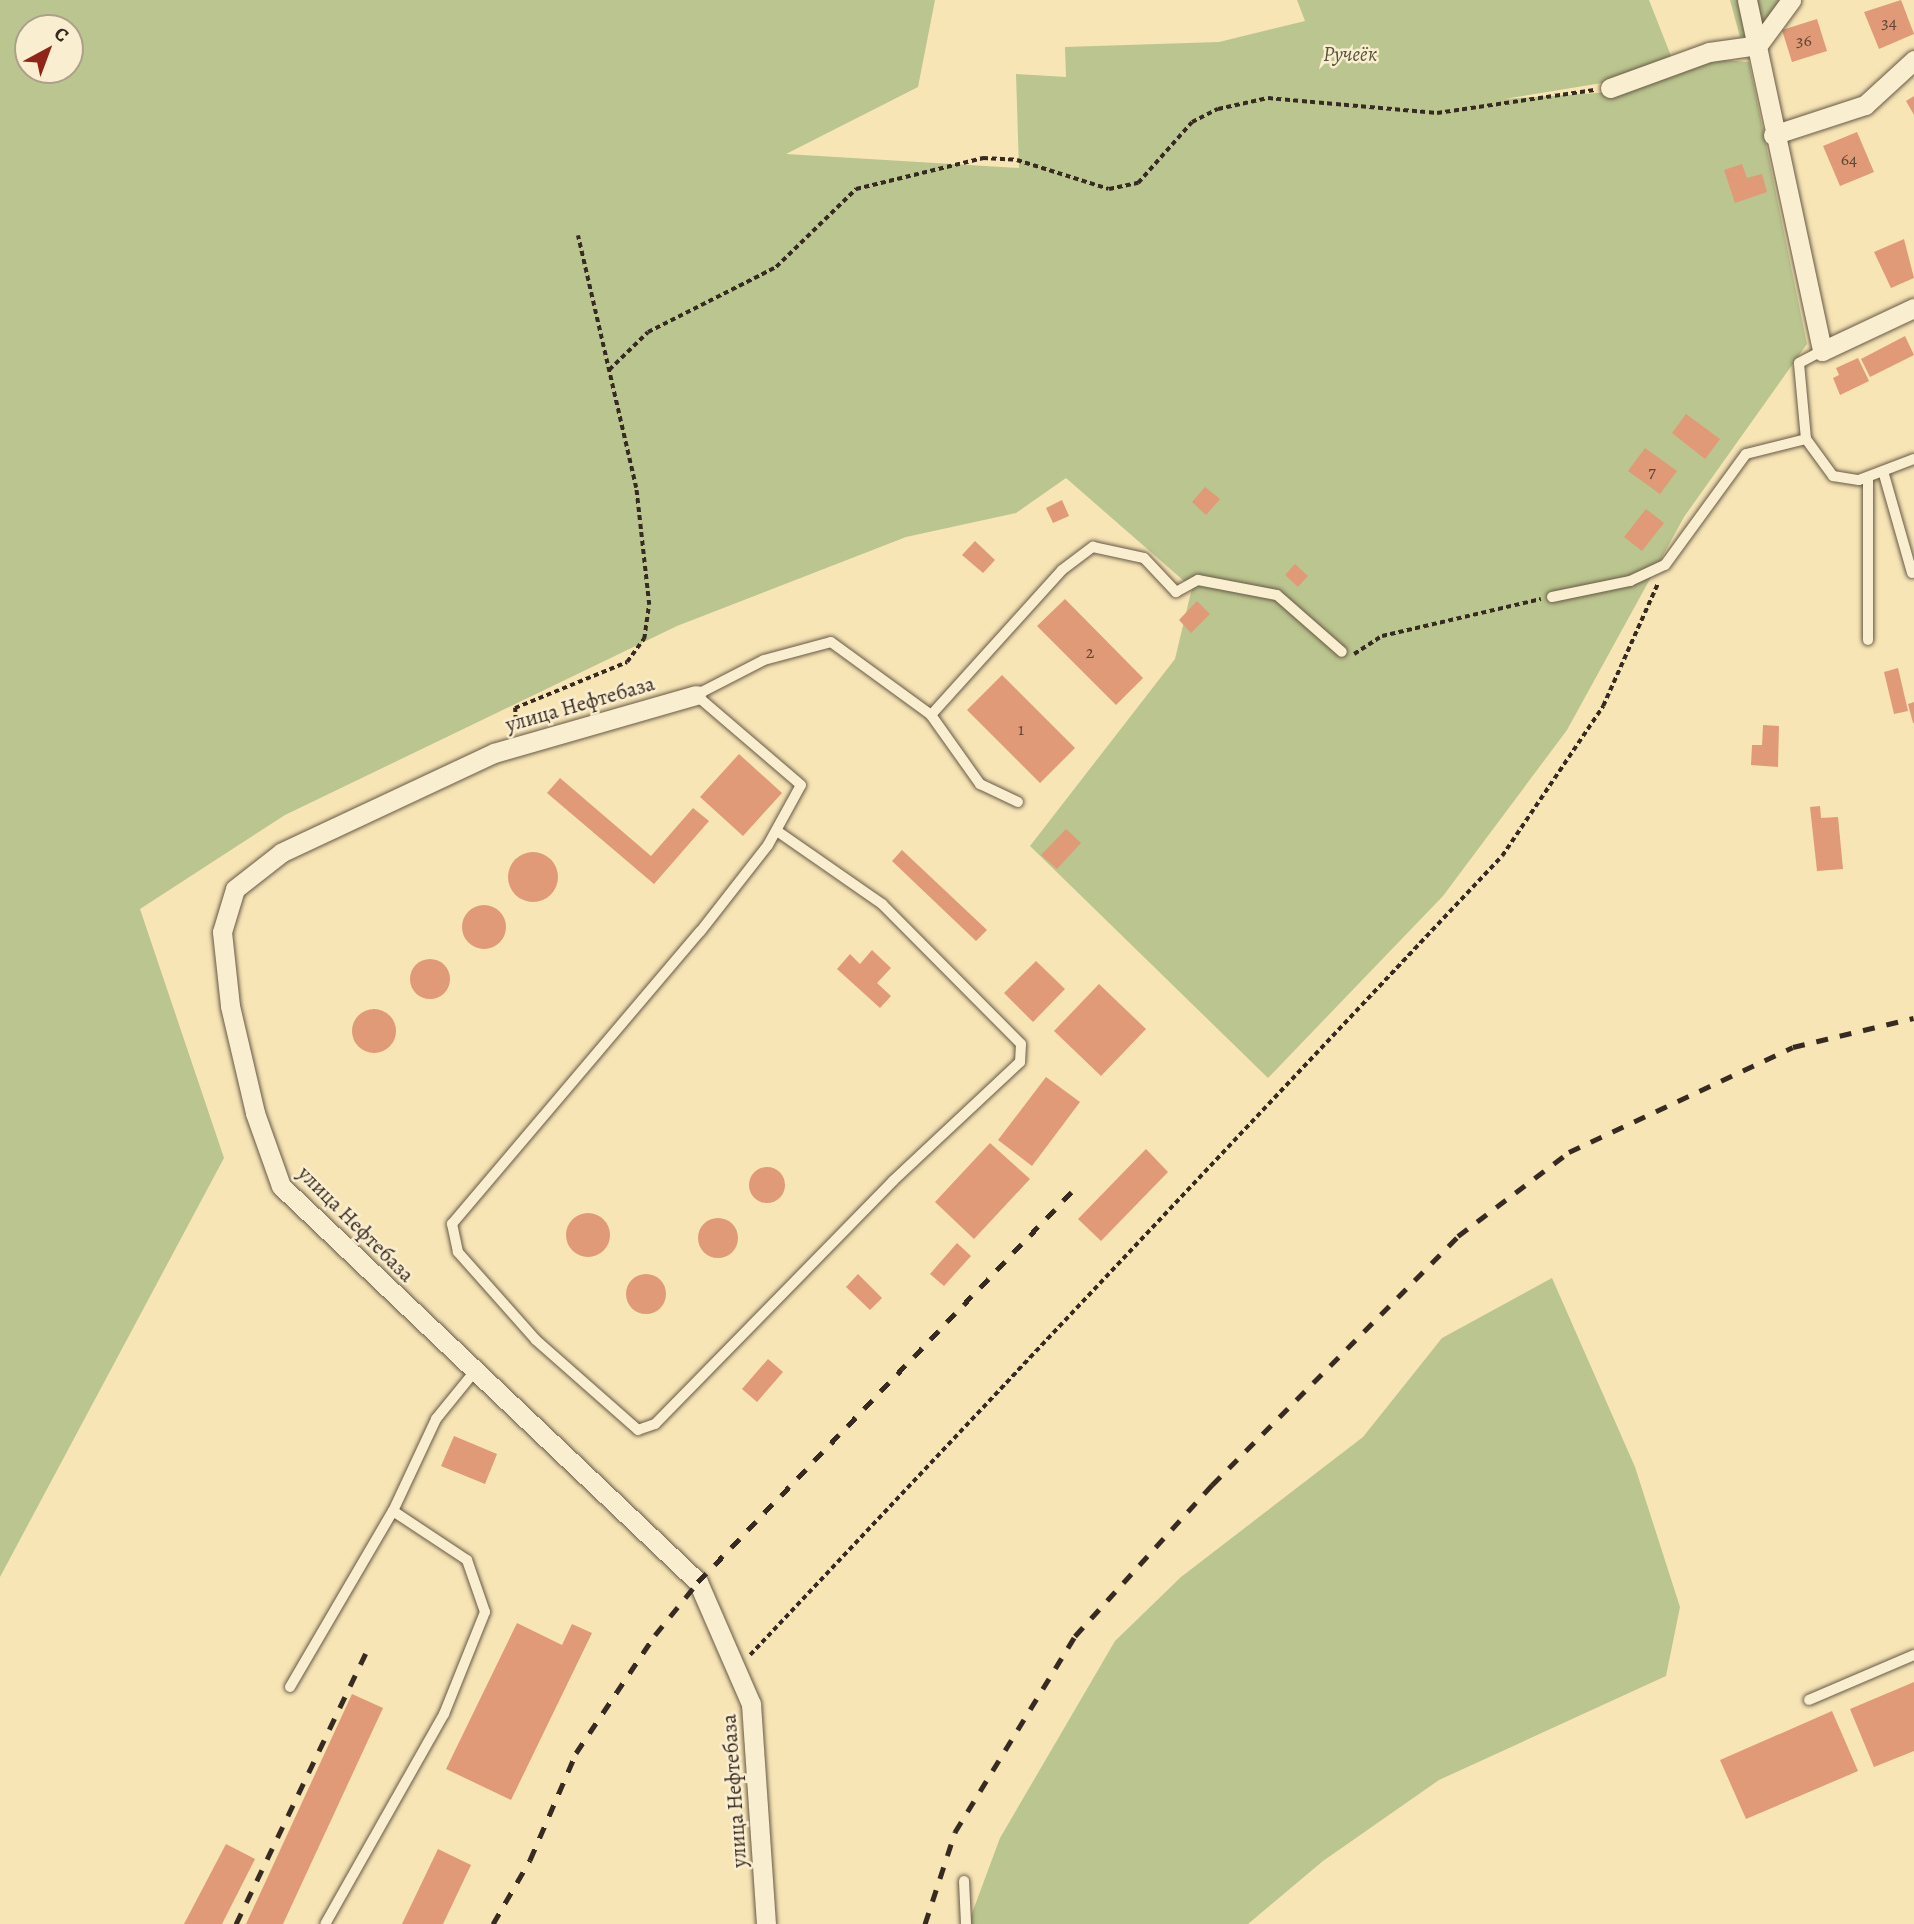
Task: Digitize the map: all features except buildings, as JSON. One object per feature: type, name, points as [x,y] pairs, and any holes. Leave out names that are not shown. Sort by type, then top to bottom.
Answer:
[{"type":"street","points":[[1747,0],[1758,45],[1773,135],[1822,351],[1914,308]]},
{"type":"street","points":[[1610,88],[1709,52],[1758,45],[1791,0]]},
{"type":"street","points":[[1773,135],[1865,105],[1914,60]]},
{"type":"street","name":"улица Нефтебаза","points":[[696,695],[516,746],[281,853],[235,889],[222,932],[230,1006],[255,1113],[281,1186],[698,1582],[751,1703],[766,1924]]},
{"type":"lane","points":[[1822,351],[1799,363],[1806,439],[1833,476],[1868,478],[1914,459]]},
{"type":"lane","points":[[1552,597],[1630,581],[1665,565],[1746,454],[1806,439]]},
{"type":"lane","points":[[1883,471],[1912,573]]},
{"type":"lane","points":[[1868,478],[1868,640]]},
{"type":"lane","points":[[931,715],[1062,570],[1093,547],[1144,558],[1176,592],[1198,580],[1277,595],[1342,652]]},
{"type":"lane","points":[[777,831],[882,904],[1021,1045],[1020,1062],[893,1181],[655,1424],[638,1430],[537,1340],[458,1252],[452,1224],[700,932],[777,831],[801,785],[696,695],[764,660],[831,642],[931,715],[980,784],[1018,802]]},
{"type":"lane","points":[[289,1687],[393,1511],[436,1419],[475,1371]]},
{"type":"lane","points":[[326,1924],[444,1714],[485,1612],[467,1560],[393,1511]]},
{"type":"lane","points":[[1809,1700],[1914,1655]]},
{"type":"lane","points":[[964,1881],[966,1924]]},
{"type":"path","points":[[610,370],[648,332],[776,267],[856,188],[982,158],[1017,160],[1109,189],[1138,183],[1192,122],[1218,109],[1268,98],[1437,113],[1610,88]]},
{"type":"path","points":[[516,746],[516,708],[627,662],[643,639],[649,605],[636,488],[578,236]]},
{"type":"path","points":[[736,1670],[1502,856],[1603,706],[1665,565]]},
{"type":"path","points":[[1342,652],[1360,655],[1382,636],[1552,597]]},
{"type":"green space","name":"Ручеёк","points":[[0,0],[935,0],[918,87],[786,154],[1019,168],[1016,74],[1066,77],[1065,47],[1219,42],[1305,21],[1297,0],[1649,0],[1671,56],[1608,82],[1504,99],[1612,92],[1708,59],[1749,62],[1807,344],[1684,517],[1567,730],[1443,896],[1268,1078],[1030,846],[1175,659],[1192,588],[1066,478],[1016,513],[906,537],[677,626],[285,815],[140,909],[224,1158],[0,1577]]},
{"type":"green space","points":[[1730,0],[1784,0],[1761,30],[1740,37]]},
{"type":"green space","points":[[1552,1278],[1635,1467],[1680,1607],[1666,1676],[1439,1780],[1323,1861],[1248,1924],[968,1924],[1000,1838],[1115,1641],[1181,1577],[1363,1437],[1442,1338]]},
{"type":"railway","points":[[925,1924],[955,1832],[1075,1636],[1212,1485],[1458,1236],[1569,1152],[1793,1047],[1914,1018]]},
{"type":"railway","points":[[493,1924],[530,1860],[576,1753],[655,1635],[698,1582],[1080,1183]]},
{"type":"railway","points":[[236,1924],[367,1650]]}]
